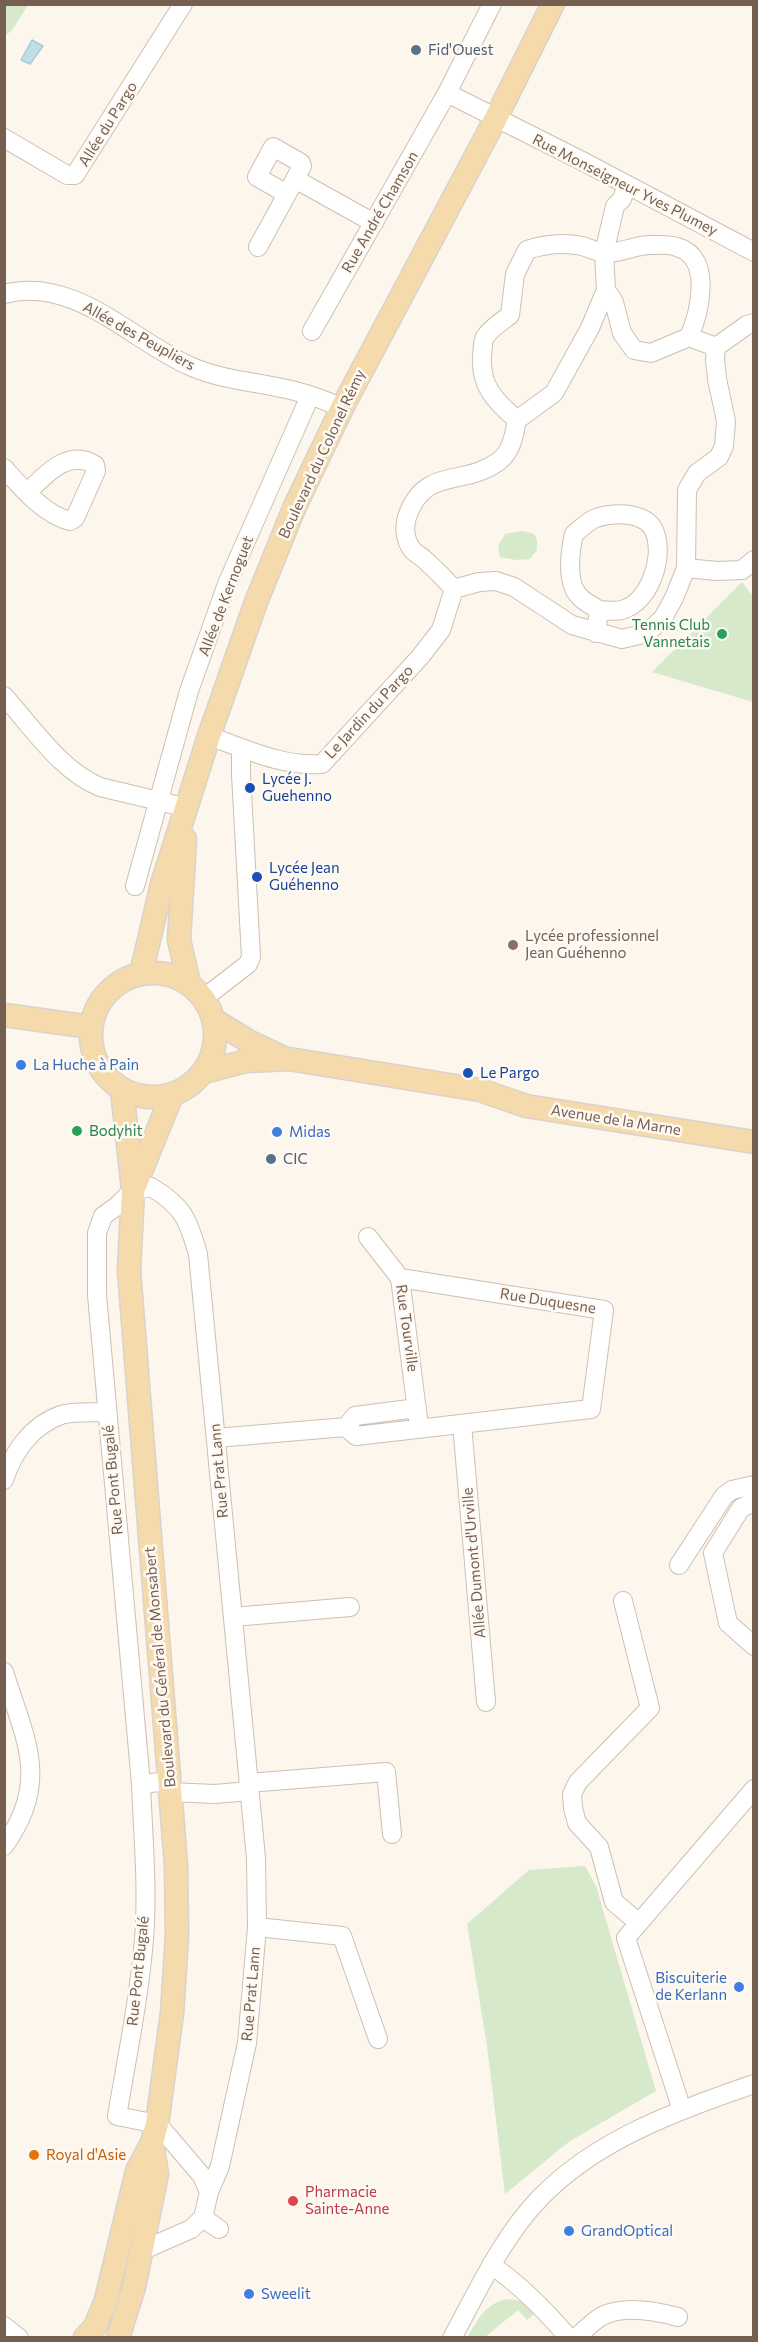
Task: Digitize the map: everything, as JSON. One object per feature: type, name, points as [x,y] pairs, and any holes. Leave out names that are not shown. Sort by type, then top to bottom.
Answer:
[{"type":"main road","name":"Boulevard du Colonel Rémy","points":[[141,974],[162,884],[209,736],[256,602],[295,506],[342,408],[496,118],[553,4]]},
{"type":"main road","name":"Boulevard du Colonel Rémy","points":[[188,808],[179,940],[196,991]]},
{"type":"main road","points":[[157,973],[174,976],[196,991],[214,1020],[216,1039],[212,1056],[204,1072],[190,1086],[172,1095],[156,1098],[138,1096],[122,1090],[108,1078],[97,1063],[91,1046],[91,1027],[96,1008],[107,992],[123,980],[141,974],[157,973]]},
{"type":"main road","points":[[4,1015],[91,1027]]},
{"type":"main road","name":"Avenue de la Marne","points":[[214,1020],[263,1049],[289,1059],[480,1090],[528,1090],[753,1129]]},
{"type":"main road","name":"Avenue de la Marne","points":[[204,1072],[246,1061],[289,1059]]},
{"type":"main road","name":"Boulevard du Général de Monsabert","points":[[118,2337],[134,2287],[157,2174],[155,2133],[172,2013],[177,1936],[176,1865],[129,1271],[133,1190],[122,1090]]},
{"type":"main road","name":"Avenue de la Marne","points":[[480,1090],[526,1106],[753,1142]]},
{"type":"main road","name":"Boulevard du Général de Monsabert","points":[[133,1190],[172,1095]]},
{"type":"main road","name":"Boulevard du Général de Monsabert","points":[[85,2337],[95,2327],[106,2300],[137,2171],[155,2133]]},
{"type":"street","name":"Allée du Pargo","points":[[4,138],[67,175],[75,175],[183,4]]},
{"type":"street","points":[[492,4],[447,93],[496,118]]},
{"type":"street","name":"Rue André Chamson","points":[[312,331],[447,93]]},
{"type":"street","name":"Rue Monseigneur Yves Plumey","points":[[496,118],[753,252]]},
{"type":"street","points":[[627,185],[622,199],[615,206],[604,253],[606,290],[590,328],[554,393],[517,420],[511,447],[501,460],[481,471],[460,478],[438,480],[425,488],[413,502],[406,520],[405,536],[411,549],[454,589],[479,582],[496,581],[514,587],[572,626],[622,639],[646,633],[663,618],[686,568],[687,490],[697,473],[718,457],[724,446],[726,421],[717,379],[716,347],[753,323]]},
{"type":"street","points":[[258,247],[291,187],[374,223]]},
{"type":"street","points":[[517,420],[500,405],[483,382],[483,340],[492,328],[510,315],[514,274],[527,250],[559,244],[580,246],[604,253],[647,245],[678,247],[690,254],[698,269],[701,290],[697,318],[688,337],[651,353],[634,350],[622,333],[614,302],[606,290]]},
{"type":"street","name":"Allée des Peupliers","points":[[4,294],[34,292],[69,298],[191,367],[244,382],[294,391],[342,408]]},
{"type":"street","points":[[688,337],[716,347]]},
{"type":"street","name":"Allée de Kernoguet","points":[[135,886],[189,691],[227,584],[310,396]]},
{"type":"street","points":[[4,468],[28,492]]},
{"type":"street","points":[[626,513],[648,522],[656,534],[658,558],[649,585],[634,604],[621,610],[599,610],[577,596],[570,571],[569,554],[574,534],[594,519],[626,513]]},
{"type":"street","points":[[686,568],[717,571],[742,570],[753,560]]},
{"type":"street","name":"Le Jardin du Pargo","points":[[209,736],[241,748],[303,765],[322,764],[420,657],[441,630],[454,589]]},
{"type":"street","points":[[596,633],[599,610]]},
{"type":"street","points":[[4,696],[77,775],[100,787],[188,808]]},
{"type":"street","points":[[196,991],[248,964],[252,950],[241,748]]},
{"type":"street","name":"Rue Prat Lann","points":[[133,1190],[151,1187],[171,1199],[189,1224],[198,1254],[256,1858],[256,1927],[247,2043],[220,2166],[209,2192],[203,2218]]},
{"type":"street","name":"Rue Pont Bugalé","points":[[133,1190],[103,1216],[97,1233],[97,1295],[141,1784],[145,1861],[144,1938],[133,2027],[117,2116],[155,2133]]},
{"type":"street","name":"Rue Tourville","points":[[368,1237],[400,1278],[419,1430]]},
{"type":"street","name":"Rue Duquesne","points":[[346,1426],[356,1436],[591,1409],[604,1310],[400,1278]]},
{"type":"street","points":[[216,1438],[346,1426],[355,1416],[417,1408]]},
{"type":"street","points":[[4,1480],[9,1465],[30,1434],[61,1415],[107,1412]]},
{"type":"street","name":"Allée Dumont d'Urville","points":[[462,1424],[486,1702]]},
{"type":"street","points":[[679,1565],[724,1496],[732,1490],[753,1485]]},
{"type":"street","points":[[753,1502],[741,1508],[713,1553],[728,1623],[753,1646]]},
{"type":"street","points":[[623,1601],[650,1708],[578,1782],[572,1794],[577,1823],[599,1847],[614,1902],[639,1923]]},
{"type":"street","points":[[233,1617],[350,1606]]},
{"type":"street","points":[[4,1672],[30,1758],[31,1788],[18,1827],[4,1846]]},
{"type":"street","points":[[141,1784],[170,1786],[215,1794],[249,1787],[386,1772],[393,1834]]},
{"type":"street","points":[[682,2109],[626,1938],[753,1789]]},
{"type":"street","points":[[256,1927],[342,1936],[378,2039]]},
{"type":"street","points":[[452,2337],[491,2265],[538,2200],[580,2162],[646,2125],[682,2109],[753,2084]]},
{"type":"street","points":[[155,2133],[202,2176],[209,2192]]},
{"type":"street","points":[[141,2251],[191,2229],[203,2218],[219,2229]]},
{"type":"street","points":[[491,2265],[541,2305],[569,2337]]},
{"type":"street","points":[[576,2337],[602,2316],[620,2310],[660,2312],[678,2317]]},
{"type":"street","points":[[4,2326],[19,2337]]},
{"type":"green space","points":[[5,4],[28,5],[13,29],[5,36]]},
{"type":"green space","points":[[523,531],[534,534],[537,540],[537,550],[530,559],[516,560],[500,557],[498,546],[505,534]]},
{"type":"green space","name":"Tennis Club Vannetais","points":[[742,582],[753,596],[753,702],[652,672]]},
{"type":"green space","points":[[585,1866],[596,1886],[656,2091],[570,2141],[505,2194],[487,2046],[467,1924],[529,1870]]},
{"type":"green space","points":[[507,2299],[522,2301],[534,2314],[527,2320],[518,2310],[485,2337],[467,2338],[488,2309],[499,2301]]},
{"type":"water","points":[[32,40],[43,46],[30,64],[21,60]]},
{"type":"place","name":"Fid'Ouest","points":[[416,50]]},
{"type":"place","name":"Tennis Club Vannetais","points":[[722,634]]},
{"type":"place","name":"Lycée J. Guehenno","points":[[250,788]]},
{"type":"place","name":"Lycée Jean Guéhenno","points":[[257,877]]},
{"type":"place","name":"Lycée professionnel Jean Guéhenno","points":[[513,945]]},
{"type":"place","name":"La Huche à Pain","points":[[21,1065]]},
{"type":"place","name":"Le Pargo","points":[[468,1073]]},
{"type":"place","name":"Bodyhit","points":[[77,1131]]},
{"type":"place","name":"Midas","points":[[277,1132]]},
{"type":"place","name":"CIC","points":[[271,1159]]},
{"type":"place","name":"Biscuiterie de Kerlann","points":[[739,1987]]},
{"type":"place","name":"Royal d'Asie","points":[[34,2155]]},
{"type":"place","name":"Pharmacie Sainte-Anne","points":[[293,2201]]},
{"type":"place","name":"GrandOptical","points":[[569,2231]]},
{"type":"place","name":"Sweelit","points":[[249,2294]]}]
